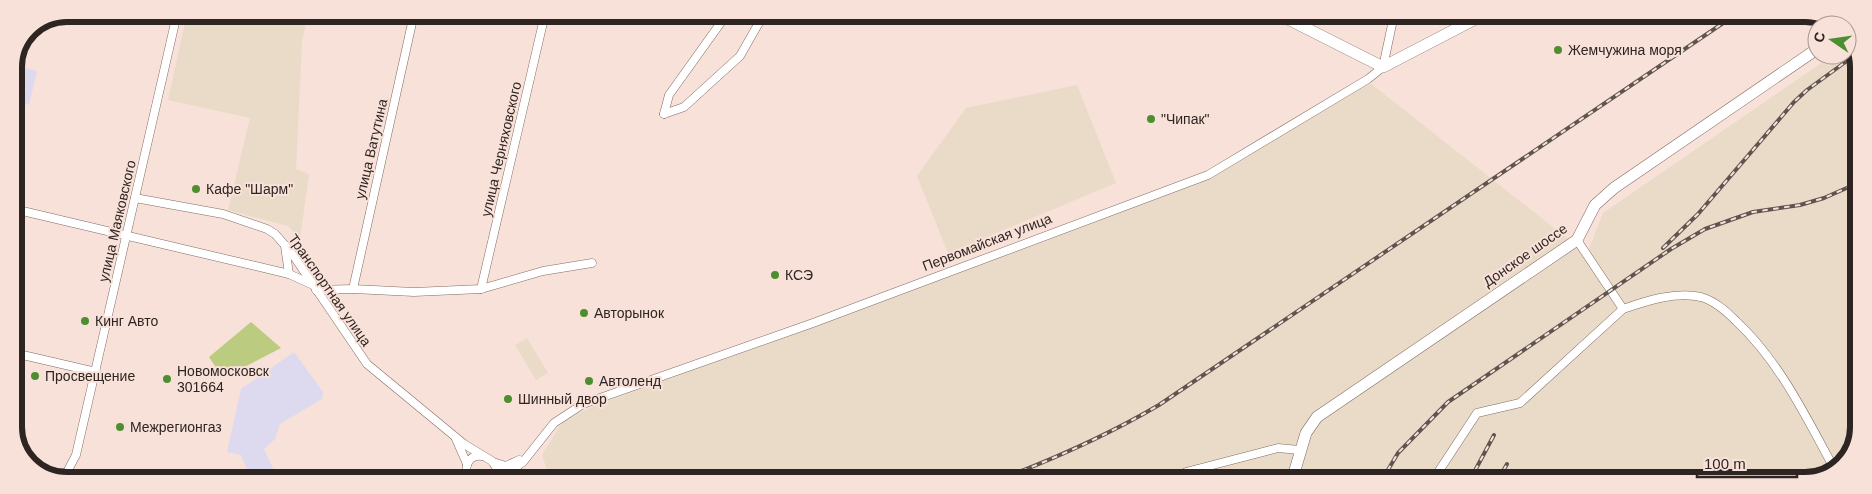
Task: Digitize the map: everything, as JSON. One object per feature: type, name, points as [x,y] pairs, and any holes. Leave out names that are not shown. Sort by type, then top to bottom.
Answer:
[{"type":"main road","points":[[1294,22],[1383,67]]},
{"type":"main road","name":"Первомайская улица","points":[[1383,67],[1470,22]]},
{"type":"main road","name":"Донское шоссе","points":[[1294,472],[1299,450],[1306,433],[1318,417],[1577,240],[1595,205],[1614,188],[1807,56]]},
{"type":"street","name":"улица Маяковского","points":[[63,472],[71,468],[81,434],[175,22]]},
{"type":"street","name":"улица Ватутина","points":[[353,289],[412,22]]},
{"type":"street","name":"улица Черняховского","points":[[481,289],[543,22]]},
{"type":"street","points":[[721,22],[669,95],[664,114],[684,106],[740,56],[759,22]]},
{"type":"street","points":[[1383,67],[1393,22]]},
{"type":"street","name":"Первомайская улица","points":[[515,472],[561,416],[583,404],[813,323],[1208,175],[1368,79],[1383,67]]},
{"type":"street","name":"Транспортная улица","points":[[136,198],[223,214],[267,229],[283,241],[367,364],[464,444],[492,461]]},
{"type":"street","points":[[22,211],[289,274],[314,288],[414,292],[481,289],[542,271],[592,263]]},
{"type":"street","points":[[1577,240],[1622,309]]},
{"type":"street","points":[[283,241],[287,253],[289,274]]},
{"type":"street","points":[[1438,472],[1477,412],[1520,404],[1622,309],[1650,299],[1681,297],[1701,297],[1720,306],[1749,333],[1780,371],[1831,462]]},
{"type":"street","points":[[23,355],[96,372]]},
{"type":"street","points":[[452,433],[466,472]]},
{"type":"street","points":[[1186,472],[1278,448],[1299,450]]},
{"type":"street","points":[[492,461],[499,466],[511,466],[532,449]]},
{"type":"street","points":[[467,472],[477,455],[484,456]]},
{"type":"street","points":[[492,461],[498,472]]},
{"type":"shaded area","points":[[185,22],[306,22],[302,42],[296,169],[309,174],[300,239],[288,226],[228,210],[250,118],[168,100]]},
{"type":"shaded area","points":[[1818,65],[1849,65],[1850,427],[1847,441],[1840,454],[1834,460],[1819,469],[1805,472],[548,472],[542,455],[563,421],[594,406],[1206,180],[1370,83],[1587,254],[1603,213]]},
{"type":"shaded area","points":[[22,67],[37,71],[29,105],[22,103]]},
{"type":"shaded area","points":[[1077,85],[1116,183],[948,253],[917,176],[966,108]]},
{"type":"shaded area","points":[[527,338],[548,373],[536,380],[515,345]]},
{"type":"shaded area","points":[[294,352],[323,392],[322,399],[280,424],[275,439],[264,449],[275,472],[248,472],[241,455],[227,452],[241,389]]},
{"type":"green space","points":[[251,322],[281,348],[223,378],[209,357]]},
{"type":"railway","points":[[1019,472],[1082,445],[1159,405],[1725,22]]},
{"type":"railway","points":[[1663,248],[1698,214],[1794,102],[1841,65]]},
{"type":"railway","points":[[1387,472],[1398,453],[1448,402],[1671,249],[1705,229],[1753,212],[1800,205],[1824,198],[1849,187]]},
{"type":"railway","points":[[1474,472],[1494,435]]},
{"type":"railway","points":[[1502,472],[1507,464]]},
{"type":"place","name":"Жемчужина моря","points":[[1558,50]]},
{"type":"place","name":"\"Чипак\"","points":[[1151,119]]},
{"type":"place","name":"Кафе \"Шарм\"","points":[[196,189]]},
{"type":"place","name":"КСЭ","points":[[775,275]]},
{"type":"place","name":"Авторынок","points":[[584,313]]},
{"type":"place","name":"Кинг Авто","points":[[85,321]]},
{"type":"place","name":"Просвещение","points":[[35,376]]},
{"type":"place","name":"Новомосковск 301664","points":[[167,379]]},
{"type":"place","name":"Автоленд","points":[[589,381]]},
{"type":"place","name":"Шинный двор","points":[[508,399]]},
{"type":"place","name":"Межрегионгаз","points":[[120,427]]}]
